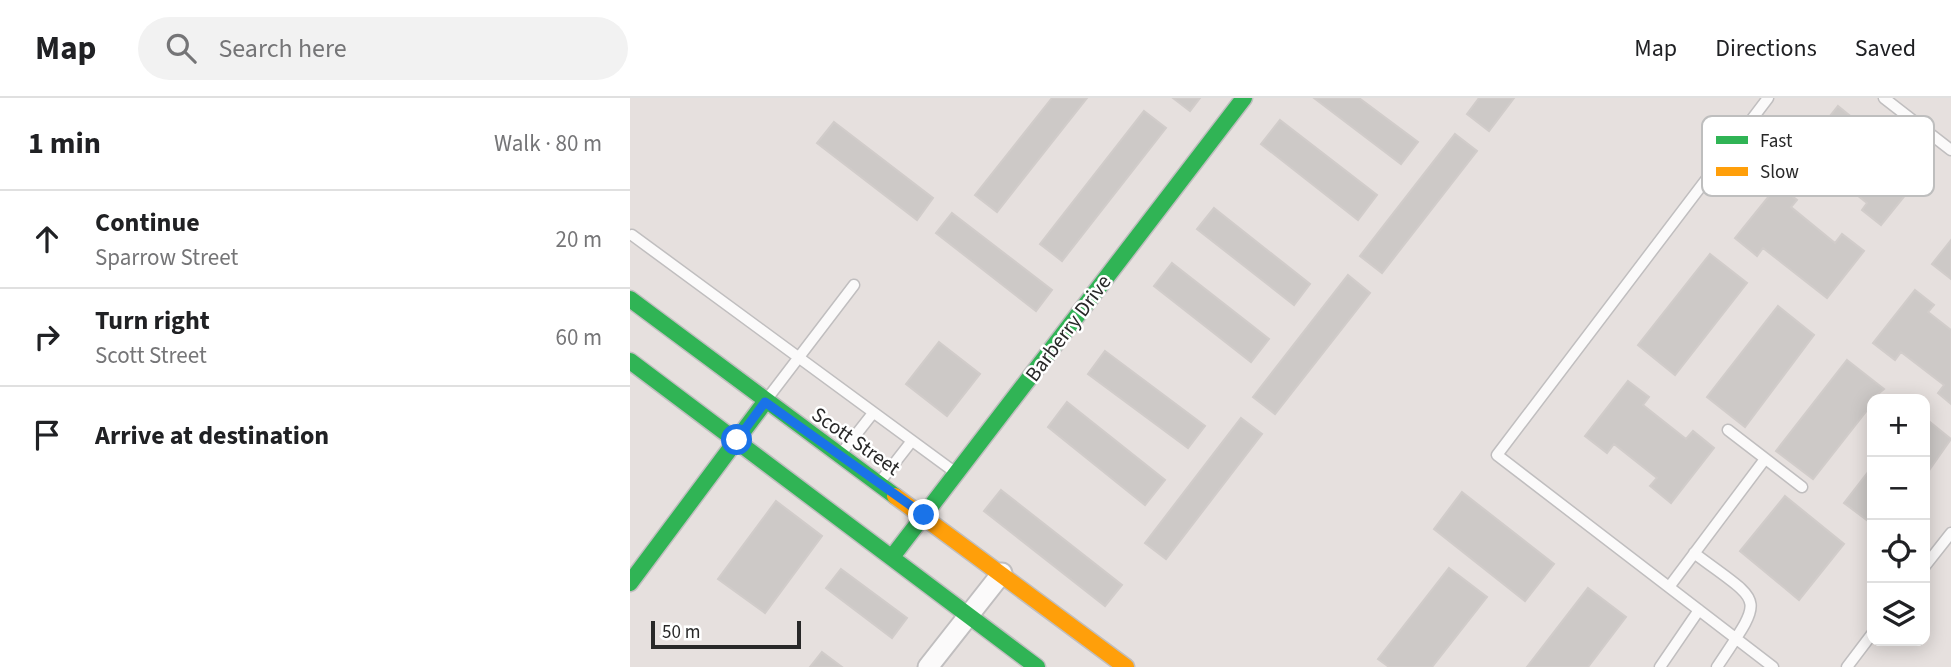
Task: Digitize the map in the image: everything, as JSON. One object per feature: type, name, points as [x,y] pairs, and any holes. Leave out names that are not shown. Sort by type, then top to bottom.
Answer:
[{"type":"main road","name":"Barberry Drive","points":[[892,557],[1244,98]]},
{"type":"main road","name":"Scott Street","points":[[630,299],[765,402],[924,515],[1126,667]]},
{"type":"main road","points":[[630,361],[1037,667]]},
{"type":"main road","points":[[630,583],[765,402]]},
{"type":"street","points":[[929,667],[1002,573]]},
{"type":"lane","points":[[1754,116],[1768,98]]},
{"type":"lane","points":[[1884,98],[1907,116]]},
{"type":"lane","points":[[1934,137],[1951,150]]},
{"type":"lane","points":[[1702,185],[1497,455],[1773,667]]},
{"type":"lane","points":[[632,235],[956,473]]},
{"type":"lane","points":[[765,402],[854,285]]},
{"type":"lane","points":[[840,456],[873,413]]},
{"type":"lane","points":[[1728,429],[1802,487]]},
{"type":"lane","points":[[879,484],[911,442]]},
{"type":"lane","points":[[1669,587],[1765,459]]},
{"type":"lane","points":[[1930,560],[1951,533]]},
{"type":"lane","points":[[1695,553],[1750,596],[1754,608],[1750,619],[1717,667]]},
{"type":"lane","points":[[1660,667],[1699,610]]},
{"type":"lane","points":[[1847,667],[1867,641]]},
{"type":"building","points":[[1052,98],[1087,98],[997,212],[975,195]]},
{"type":"building","points":[[1173,98],[1200,98],[1190,111]]},
{"type":"building","points":[[1314,98],[1359,98],[1418,142],[1401,164]]},
{"type":"building","points":[[1479,98],[1514,98],[1489,131],[1467,114]]},
{"type":"building","points":[[1838,106],[1850,116],[1830,116]]},
{"type":"building","points":[[1144,111],[1166,128],[1062,261],[1040,244]]},
{"type":"building","points":[[1280,120],[1377,195],[1358,220],[1261,144]]},
{"type":"building","points":[[834,122],[933,198],[917,220],[817,143]]},
{"type":"building","points":[[1455,134],[1477,151],[1382,273],[1360,256]]},
{"type":"building","points":[[1769,196],[1792,196],[1797,200],[1791,207],[1835,243],[1842,234],[1864,251],[1827,298],[1763,248],[1757,256],[1735,238]]},
{"type":"building","points":[[1858,196],[1905,196],[1881,225],[1862,210],[1867,203]]},
{"type":"building","points":[[1214,208],[1310,284],[1294,305],[1197,229]]},
{"type":"building","points":[[952,213],[1052,290],[1036,311],[936,233]]},
{"type":"building","points":[[1951,240],[1951,279],[1932,264]]},
{"type":"building","points":[[1710,254],[1747,283],[1675,375],[1638,345]]},
{"type":"building","points":[[1172,263],[1269,339],[1251,362],[1154,286]]},
{"type":"building","points":[[1348,275],[1370,293],[1275,414],[1253,397]]},
{"type":"building","points":[[1915,290],[1934,305],[1928,312],[1951,330],[1951,404],[1938,393],[1944,385],[1901,352],[1895,360],[1873,343]]},
{"type":"building","points":[[1778,306],[1814,335],[1745,427],[1707,397]]},
{"type":"building","points":[[939,342],[980,374],[947,416],[906,384]]},
{"type":"building","points":[[1105,351],[1205,426],[1188,448],[1088,374]]},
{"type":"building","points":[[1847,360],[1884,389],[1878,394],[1867,394],[1867,410],[1813,479],[1776,451]]},
{"type":"building","points":[[1628,381],[1649,397],[1643,405],[1686,439],[1693,431],[1714,448],[1671,503],[1650,486],[1657,478],[1614,444],[1607,453],[1585,436]]},
{"type":"building","points":[[1067,402],[1165,480],[1145,505],[1048,427]]},
{"type":"building","points":[[1241,418],[1262,434],[1166,559],[1145,543]]},
{"type":"building","points":[[1930,422],[1951,439],[1930,469]]},
{"type":"building","points":[[1867,473],[1867,520],[1844,503]]},
{"type":"building","points":[[1001,490],[1122,585],[1105,606],[984,511]]},
{"type":"building","points":[[1462,492],[1554,564],[1525,601],[1434,529]]},
{"type":"building","points":[[1785,496],[1844,544],[1799,600],[1740,551]]},
{"type":"building","points":[[776,501],[822,536],[765,613],[718,579]]},
{"type":"building","points":[[1449,568],[1487,597],[1432,667],[1389,667],[1378,659]]},
{"type":"building","points":[[841,569],[907,618],[892,638],[826,588]]},
{"type":"building","points":[[1588,588],[1626,617],[1588,667],[1527,667]]},
{"type":"building","points":[[822,652],[842,667],[810,667]]},
{"type":"traffic: fast","points":[[892,557],[1244,98]]},
{"type":"traffic: fast","points":[[630,299],[895,496]]},
{"type":"traffic: fast","points":[[630,361],[1037,667]]},
{"type":"traffic: fast","points":[[630,583],[765,402]]},
{"type":"traffic: slow","points":[[895,496],[1126,667]]},
{"type":"route","points":[[737,440],[765,402],[924,515]]}]
